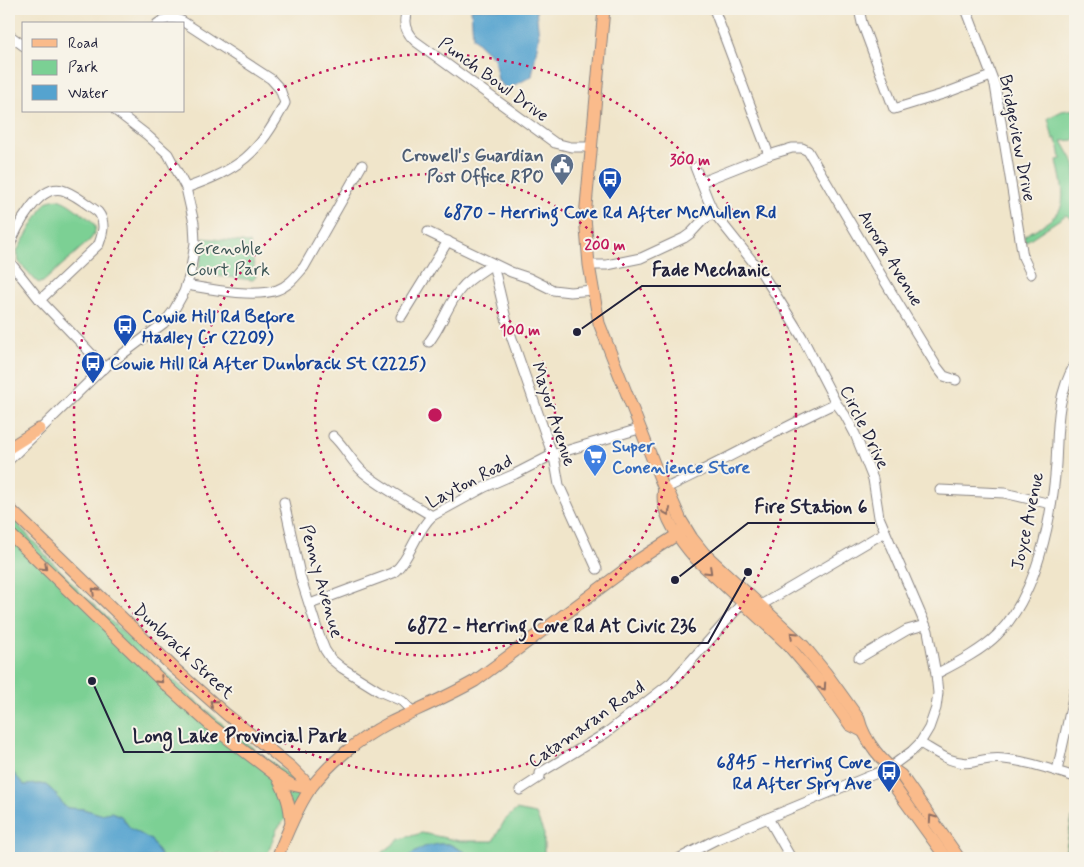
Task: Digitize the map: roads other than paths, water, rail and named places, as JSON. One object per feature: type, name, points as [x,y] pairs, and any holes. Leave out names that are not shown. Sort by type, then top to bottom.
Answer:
[{"type":"main road","points":[[604,9],[585,217],[589,266],[599,323],[664,489],[661,499],[682,532],[696,559],[746,598],[818,680],[850,725],[862,731]]},
{"type":"main road","points":[[9,448],[39,429]]},
{"type":"main road","name":"Dunbrack Street","points":[[9,508],[169,663],[226,714],[291,767],[310,789]]},
{"type":"main road","name":"Dunbrack Street","points":[[9,532],[188,706],[231,742],[277,776],[292,784],[310,789]]},
{"type":"main road","points":[[277,858],[310,789],[335,763],[363,740],[389,723],[450,695],[475,680],[638,560],[682,532]]},
{"type":"main road","points":[[746,598],[761,605],[799,641],[817,662],[859,719],[862,731],[889,768],[901,775],[959,858]]},
{"type":"main road","points":[[889,768],[891,782],[946,858]]},
{"type":"main road","points":[[277,776],[288,801],[291,827]]},
{"type":"street","name":"Punch Bowl Drive","points":[[408,9],[405,26],[410,37],[415,42],[555,142],[571,147],[590,147]]},
{"type":"street","points":[[701,182],[769,155],[714,9]]},
{"type":"street","points":[[859,9],[862,23],[894,109],[943,94],[991,76]]},
{"type":"street","name":"Bridgeview Drive","points":[[966,9],[995,85],[1023,257],[1031,274]]},
{"type":"street","points":[[161,22],[175,18],[184,22]]},
{"type":"street","points":[[185,23],[271,79],[280,89],[285,103],[265,139],[240,164],[224,173],[186,188]]},
{"type":"street","points":[[9,35],[22,45]]},
{"type":"street","points":[[9,460],[39,429],[105,368],[164,323],[174,310],[186,285],[194,258],[195,243],[192,211],[186,188],[168,154],[117,112]]},
{"type":"street","name":"Aurora Avenue","points":[[769,155],[792,148],[802,148],[811,153],[937,367],[944,376],[956,380]]},
{"type":"street","points":[[186,285],[259,293],[278,290],[292,282],[304,267],[362,165]]},
{"type":"street","name":"Circle Drive","points":[[680,858],[768,818],[889,768],[920,744],[930,728],[938,693],[928,632],[879,517],[873,479],[855,434],[836,403],[802,337],[781,303],[761,272],[714,213],[695,167]]},
{"type":"street","points":[[9,248],[22,221],[38,198],[50,190],[65,190],[98,212],[102,217],[103,234],[99,244],[40,300]]},
{"type":"street","points":[[589,266],[607,265],[641,258],[684,238],[700,222],[714,213]]},
{"type":"street","points":[[428,232],[493,264],[556,291],[593,290]]},
{"type":"street","points":[[401,317],[448,242]]},
{"type":"street","points":[[9,261],[40,300],[105,368]]},
{"type":"street","points":[[429,342],[436,333],[448,307],[460,290],[469,280],[493,264]]},
{"type":"street","name":"Mayor Avenue","points":[[493,264],[508,327],[552,455],[559,485],[596,569]]},
{"type":"street","name":"Joyce Avenue","points":[[936,674],[984,646],[1000,632],[1014,614],[1030,584],[1051,504],[1063,390],[1075,364]]},
{"type":"street","points":[[664,489],[720,463],[779,430],[836,403]]},
{"type":"street","name":"Layton Road","points":[[310,604],[392,573],[403,562],[426,522],[432,516],[485,487],[552,455],[639,429]]},
{"type":"street","points":[[333,436],[342,445],[351,460],[363,472],[432,516]]},
{"type":"street","points":[[940,490],[1004,493],[1051,504]]},
{"type":"street","name":"Penny Avenue","points":[[284,502],[301,579],[322,643],[334,662],[379,691],[402,701],[413,712]]},
{"type":"street","points":[[761,605],[885,532]]},
{"type":"street","name":"Catamaran Road","points":[[520,790],[540,776],[540,773],[606,733],[672,682],[746,598]]},
{"type":"street","points":[[859,658],[907,630],[925,624]]},
{"type":"street","points":[[1057,771],[1075,689]]},
{"type":"street","points":[[920,744],[940,756],[958,762],[973,762],[981,759],[1005,759],[1075,777]]},
{"type":"street","points":[[768,818],[791,858]]},
{"type":"water","points":[[471,9],[536,9],[539,36],[532,76],[512,87],[510,92],[498,81],[494,58],[473,38]]},
{"type":"water","points":[[9,768],[24,785],[46,785],[55,793],[64,806],[68,808],[83,809],[100,814],[111,812],[121,816],[130,828],[151,840],[162,858],[9,858]]},
{"type":"water","points":[[449,844],[476,858],[405,858],[424,847]]},
{"type":"place","name":"Crowell's Guardian Post Office RPO","points":[[562,186]]},
{"type":"place","name":"6870 - Herring Cove Rd After McMullen Rd","points":[[610,200]]},
{"type":"place","name":"Fade Mechanic","points":[[577,332]]},
{"type":"place","name":"Cowie Hill Rd Before Hadley Cr (2209)","points":[[125,347]]},
{"type":"place","name":"Cowie Hill Rd After Dunbrack St (2225)","points":[[93,384]]},
{"type":"place","name":"Super Conenience Store","points":[[595,477]]},
{"type":"place","name":"6872 - Herring Cove Rd At Civic 236","points":[[748,572]]},
{"type":"place","name":"Fire Station 6","points":[[675,580]]},
{"type":"place","name":"Long Lake Provincial Park","points":[[92,681]]},
{"type":"place","name":"6845 - Herring Cove Rd After Spry Ave","points":[[889,793]]},
{"type":"park label","name":"Grenoble Court Park","points":[[228,258]]}]
